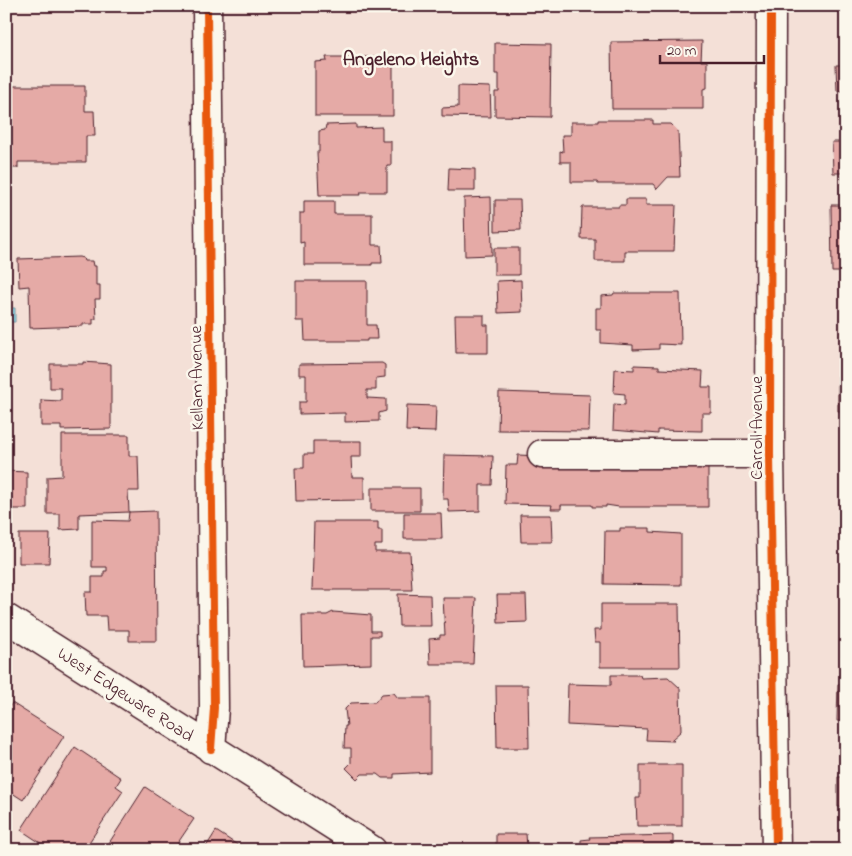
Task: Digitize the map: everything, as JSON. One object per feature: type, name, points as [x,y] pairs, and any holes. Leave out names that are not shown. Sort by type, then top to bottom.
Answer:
[{"type":"street","name":"Kellam Avenue","points":[[207,6],[214,708],[212,749]]},
{"type":"street","name":"Carroll Avenue","points":[[771,6],[770,454],[776,850]]},
{"type":"street","points":[[542,454],[770,454]]},
{"type":"street","name":"West Edgeware Road","points":[[6,618],[372,850]]},
{"type":"water","points":[[6,308],[15,308],[15,322],[6,322]]},
{"type":"building","points":[[702,41],[701,61],[707,61],[707,88],[703,89],[703,109],[612,109],[611,42]]},
{"type":"building","points":[[495,43],[551,44],[550,117],[495,116],[495,92],[499,92],[499,74],[495,74]]},
{"type":"building","points":[[326,57],[393,57],[393,116],[315,116],[315,62],[327,61]]},
{"type":"building","points":[[836,65],[846,65],[846,102],[845,91],[837,91]]},
{"type":"building","points":[[9,86],[85,86],[85,111],[94,111],[95,136],[86,136],[86,162],[18,162],[18,168],[6,168]]},
{"type":"building","points":[[458,86],[490,87],[491,117],[442,116],[442,108],[458,107]]},
{"type":"building","points":[[598,120],[653,120],[653,124],[671,124],[678,131],[680,177],[668,177],[657,189],[653,184],[571,182],[571,162],[560,162],[560,151],[563,152],[562,135],[571,135],[571,122],[598,122]]},
{"type":"building","points":[[356,124],[356,128],[382,127],[382,141],[391,141],[391,166],[387,166],[387,192],[360,192],[361,195],[319,195],[317,152],[319,152],[319,131],[325,130],[326,125]]},
{"type":"building","points":[[841,130],[846,130],[846,186],[843,186],[842,173],[833,173],[832,142],[842,142]]},
{"type":"building","points":[[449,168],[475,169],[475,191],[448,191]]},
{"type":"building","points":[[491,197],[492,255],[465,256],[464,198]]},
{"type":"building","points":[[626,199],[646,199],[646,205],[676,205],[674,251],[625,251],[625,261],[595,261],[595,239],[581,239],[582,207],[619,207],[619,205],[626,205]]},
{"type":"building","points":[[495,200],[520,200],[521,230],[495,231]]},
{"type":"building","points":[[304,201],[334,201],[334,214],[372,214],[372,245],[381,245],[382,263],[372,263],[372,265],[304,265],[304,242],[300,243],[300,213],[304,213]]},
{"type":"building","points":[[831,205],[846,205],[846,272],[832,272]]},
{"type":"building","points":[[494,248],[519,248],[519,275],[494,275]]},
{"type":"building","points":[[83,258],[84,261],[92,261],[93,266],[96,266],[96,285],[100,285],[100,299],[95,299],[96,319],[93,319],[93,324],[30,328],[29,286],[19,287],[18,259]]},
{"type":"building","points":[[521,280],[522,312],[498,313],[497,281]]},
{"type":"building","points":[[296,281],[367,281],[367,325],[376,325],[377,339],[367,339],[367,341],[305,341],[304,321],[296,321]]},
{"type":"building","points":[[614,293],[680,293],[681,345],[659,344],[659,349],[633,350],[633,345],[601,343],[601,330],[596,330],[596,308],[601,308],[601,296],[613,295]]},
{"type":"building","points":[[455,315],[484,315],[484,325],[488,325],[488,353],[456,353]]},
{"type":"building","points":[[844,320],[846,320],[846,353],[844,353]]},
{"type":"building","points":[[841,357],[846,357],[846,434],[843,434],[843,411],[838,411],[838,376],[841,375]]},
{"type":"building","points":[[83,362],[111,364],[111,429],[61,430],[61,426],[41,426],[41,400],[61,401],[61,388],[50,388],[50,364],[83,364]]},
{"type":"building","points":[[382,363],[385,365],[385,377],[376,378],[376,390],[367,390],[367,398],[386,399],[386,411],[379,413],[379,421],[345,422],[345,413],[299,414],[299,402],[306,402],[306,375],[299,375],[299,364]]},
{"type":"building","points":[[634,365],[659,366],[659,369],[703,371],[702,387],[711,387],[711,413],[702,413],[702,431],[658,430],[658,434],[613,430],[614,404],[625,405],[625,394],[614,393],[615,369],[634,370]]},
{"type":"building","points":[[499,392],[590,395],[589,431],[498,430]]},
{"type":"building","points":[[407,405],[436,406],[435,432],[406,431]]},
{"type":"building","points":[[62,435],[129,435],[129,456],[138,456],[139,491],[128,491],[129,512],[79,514],[79,529],[60,530],[60,514],[47,514],[47,477],[62,476]]},
{"type":"building","points":[[313,441],[361,441],[361,457],[351,457],[352,477],[364,477],[364,500],[296,501],[295,468],[304,468],[304,454],[313,454]]},
{"type":"building","points":[[444,455],[493,456],[492,485],[480,485],[480,511],[449,512],[448,499],[443,499]]},
{"type":"building","points":[[518,455],[708,464],[708,507],[619,507],[606,505],[606,507],[592,507],[592,505],[561,505],[561,509],[551,509],[552,505],[505,504],[506,465],[517,465]]},
{"type":"building","points":[[6,471],[27,472],[27,509],[6,509]]},
{"type":"building","points":[[371,488],[420,488],[420,511],[371,511]]},
{"type":"building","points":[[156,511],[157,641],[129,641],[129,630],[107,630],[106,616],[86,616],[85,592],[92,592],[92,577],[104,577],[104,571],[107,571],[107,567],[92,567],[92,520],[128,521],[129,512]]},
{"type":"building","points":[[404,513],[441,513],[442,539],[404,539]]},
{"type":"building","points":[[520,515],[551,515],[552,542],[521,542]]},
{"type":"building","points":[[314,522],[378,522],[378,530],[382,530],[382,545],[375,545],[375,552],[410,552],[412,590],[312,590]]},
{"type":"building","points":[[620,528],[650,528],[650,532],[681,534],[681,585],[604,584],[605,531],[620,531]]},
{"type":"building","points":[[844,532],[846,532],[846,591],[845,591]]},
{"type":"building","points":[[19,534],[50,534],[49,563],[19,563]]},
{"type":"building","points":[[398,594],[430,595],[431,626],[399,626]]},
{"type":"building","points":[[497,595],[526,595],[527,622],[498,623]]},
{"type":"building","points":[[443,598],[476,598],[473,664],[430,664],[429,639],[440,638],[440,635],[445,635]]},
{"type":"building","points":[[601,604],[679,604],[680,667],[600,667],[600,642],[595,642],[594,630],[601,630]]},
{"type":"building","points":[[333,612],[371,615],[371,631],[380,631],[380,636],[371,636],[371,664],[303,666],[302,615],[327,615]]},
{"type":"building","points":[[611,675],[640,675],[641,678],[668,677],[680,688],[681,731],[672,739],[674,741],[646,740],[647,729],[567,725],[568,684],[611,685]]},
{"type":"building","points":[[838,684],[846,684],[846,740],[845,721],[837,721]]},
{"type":"building","points":[[496,685],[528,685],[529,748],[497,748]]},
{"type":"building","points":[[394,693],[398,698],[430,698],[430,772],[394,774],[394,778],[382,778],[377,774],[362,774],[357,779],[346,768],[351,763],[351,748],[344,748],[345,726],[347,726],[345,709],[351,703],[375,702],[382,694]]},
{"type":"building","points":[[12,703],[64,736],[23,800],[6,789],[6,712]]},
{"type":"building","points":[[75,747],[121,778],[116,786],[123,791],[84,850],[51,850],[21,830]]},
{"type":"building","points":[[640,765],[682,765],[682,826],[637,826],[636,798],[640,798]]},
{"type":"building","points":[[838,777],[846,777],[846,807],[838,807]]},
{"type":"building","points":[[145,787],[194,819],[173,850],[118,850],[109,843]]},
{"type":"building","points":[[216,831],[245,850],[204,850]]},
{"type":"building","points":[[496,834],[526,834],[527,847],[496,848]]},
{"type":"building","points":[[673,835],[673,850],[581,850],[581,840],[590,839],[589,837]]},
{"type":"cycle path","points":[[207,6],[214,708],[211,749]]},
{"type":"cycle path","points":[[771,6],[770,454],[776,850]]},
{"type":"district","name":"Angeleno Heights","points":[[411,58]]}]
